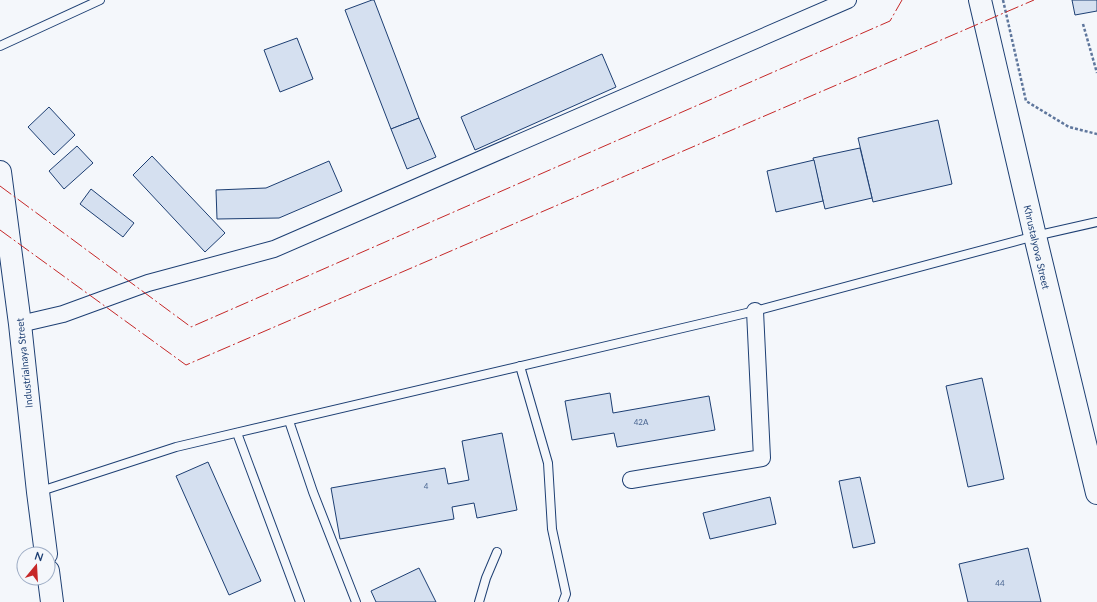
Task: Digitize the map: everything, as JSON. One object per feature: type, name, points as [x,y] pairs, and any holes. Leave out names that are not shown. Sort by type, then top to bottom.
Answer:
[{"type":"main road","name":"Khrustalyova Street","points":[[980,0],[1097,493]]},
{"type":"main road","name":"Industrialnaya Street","points":[[0,172],[2,199],[20,324],[45,546]]},
{"type":"main road","points":[[50,586],[52,602]]},
{"type":"street","points":[[20,324],[63,314],[148,283],[274,249],[848,0]]},
{"type":"street","points":[[631,480],[762,458],[755,311]]},
{"type":"lane","points":[[0,46],[100,0]]},
{"type":"lane","points":[[38,492],[176,448],[755,311],[1035,236],[1097,222]]},
{"type":"lane","points":[[520,366],[548,463],[552,529],[566,594],[563,602]]},
{"type":"lane","points":[[289,421],[313,492],[356,602]]},
{"type":"lane","points":[[237,433],[300,602]]},
{"type":"lane","points":[[479,602],[486,578],[497,552]]},
{"type":"path","points":[[1003,0],[1026,102],[1070,127],[1097,134]]},
{"type":"path","points":[[1083,24],[1097,73]]},
{"type":"building","points":[[374,0],[419,118],[391,129],[345,10]]},
{"type":"building","points":[[1072,0],[1097,0],[1097,11],[1075,15]]},
{"type":"building","points":[[297,38],[313,79],[280,92],[264,50]]},
{"type":"building","points":[[602,54],[616,87],[475,150],[461,117]]},
{"type":"building","points":[[49,107],[75,135],[54,155],[28,127]]},
{"type":"building","points":[[419,118],[436,157],[407,169],[391,129]]},
{"type":"building","points":[[938,120],[952,184],[873,202],[858,138]]},
{"type":"building","points":[[77,146],[93,163],[64,189],[49,171]]},
{"type":"building","points":[[860,148],[872,198],[825,209],[813,158]]},
{"type":"building","points":[[152,156],[225,233],[205,252],[133,175]]},
{"type":"building","points":[[814,160],[823,201],[776,212],[767,171]]},
{"type":"building","points":[[329,161],[342,191],[279,218],[217,219],[216,190],[266,188]]},
{"type":"building","points":[[91,189],[134,223],[123,237],[80,204]]},
{"type":"building","points":[[982,378],[1004,479],[968,487],[946,386]]},
{"type":"building","points":[[610,393],[613,413],[709,396],[715,430],[617,447],[614,433],[572,440],[565,401]]},
{"type":"building","points":[[502,433],[517,510],[477,518],[474,503],[452,507],[454,519],[340,539],[331,488],[445,468],[448,484],[469,480],[462,441]]},
{"type":"building","points":[[208,462],[261,581],[229,595],[176,476]]},
{"type":"building","points":[[860,477],[875,543],[853,548],[839,481]]},
{"type":"building","points":[[770,497],[776,524],[710,539],[703,513]]},
{"type":"building","points":[[1028,548],[1041,602],[968,602],[959,564]]},
{"type":"building","points":[[419,568],[436,602],[376,602],[371,591]]},
{"type":"power","points":[[0,186],[191,327],[890,21],[902,0]]},
{"type":"power","points":[[0,230],[186,365],[1034,0]]}]
